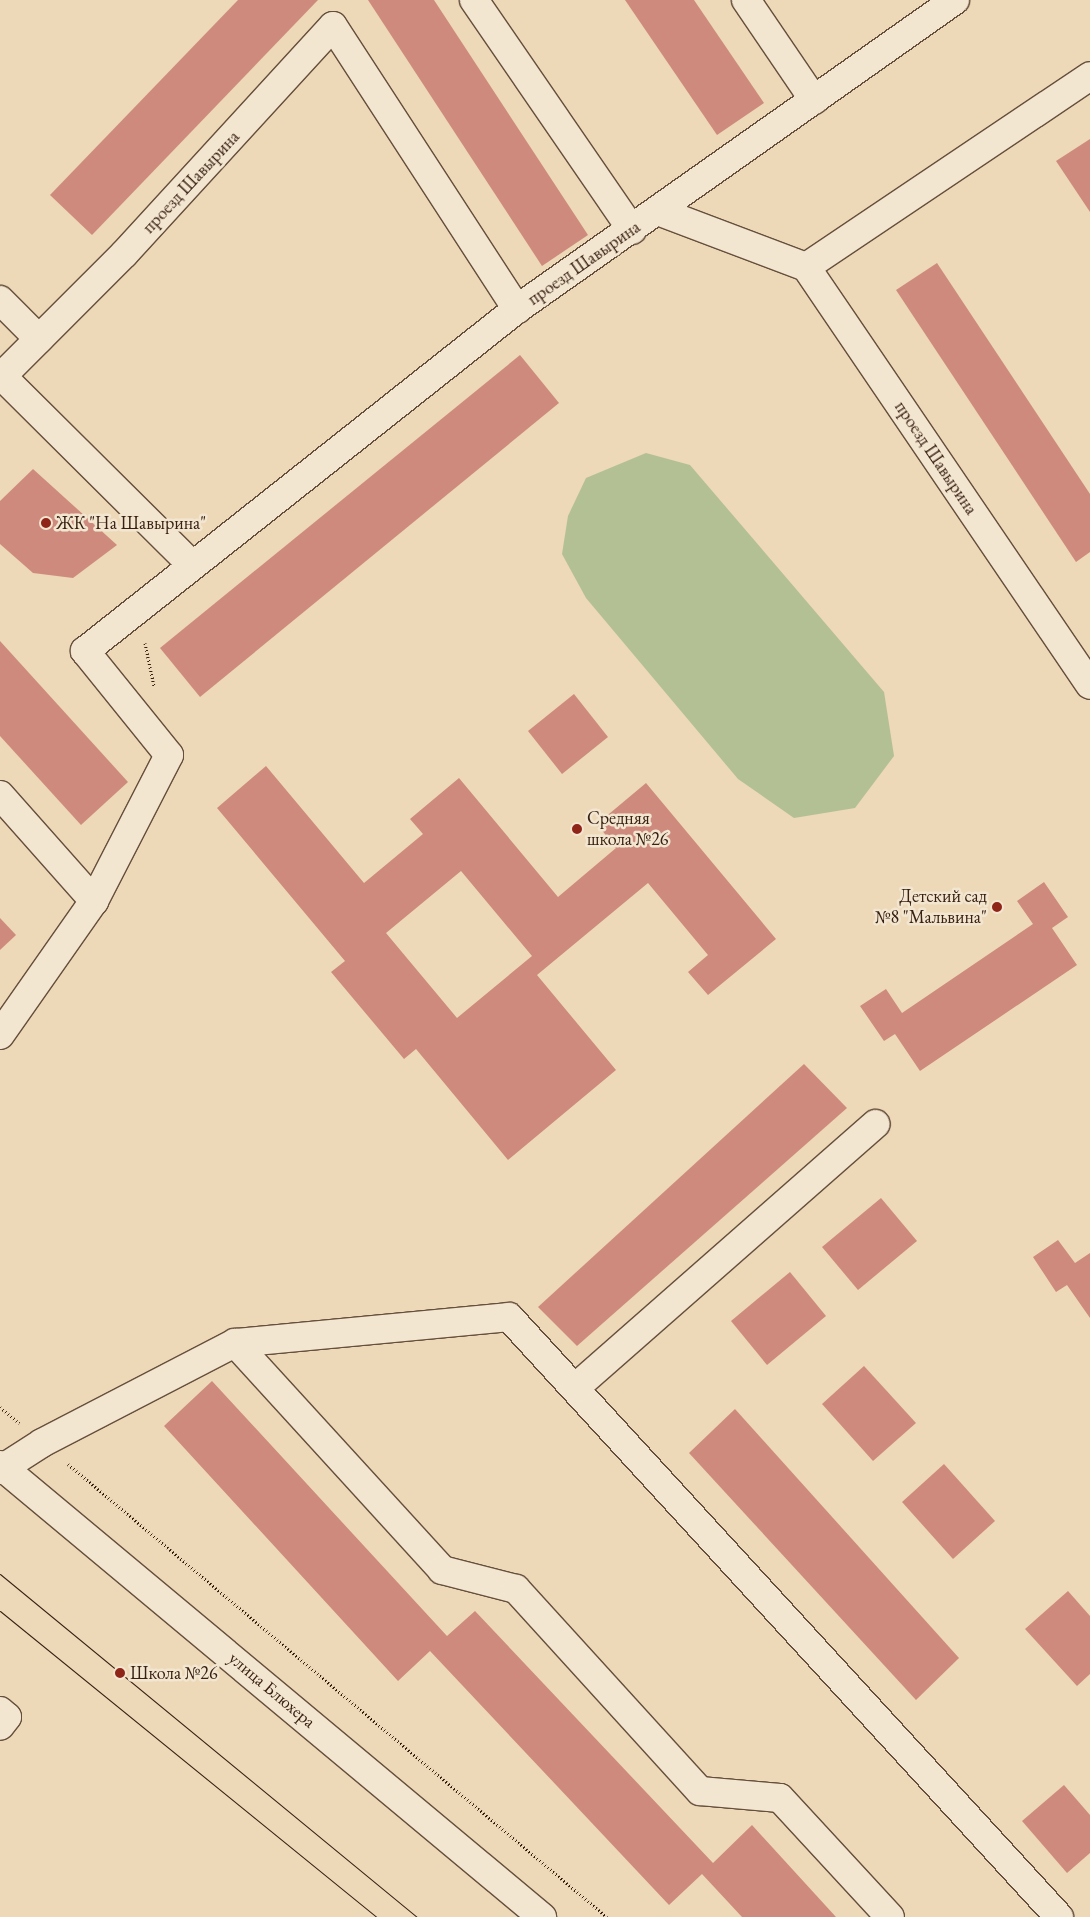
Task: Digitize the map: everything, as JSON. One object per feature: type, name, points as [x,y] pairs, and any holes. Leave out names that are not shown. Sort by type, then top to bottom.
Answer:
[{"type":"street","points":[[474,0],[632,230]]},
{"type":"street","points":[[746,0],[814,100]]},
{"type":"street","points":[[658,211],[956,0]]},
{"type":"street","name":"проезд Шавырина","points":[[39,339],[124,254],[333,26],[517,309],[658,211],[806,267],[1090,685]]},
{"type":"street","points":[[806,267],[1090,76]]},
{"type":"street","points":[[0,300],[39,339],[2,376],[192,565]]},
{"type":"street","points":[[0,1035],[94,901],[170,755],[85,651],[517,309]]},
{"type":"street","points":[[5,812],[94,901]]},
{"type":"street","points":[[575,1388],[875,1124]]},
{"type":"street","points":[[1,1468],[42,1443],[235,1343],[509,1316],[1059,1917]]},
{"type":"street","points":[[235,1343],[442,1570],[516,1589],[700,1791],[780,1798],[890,1917]]},
{"type":"street","name":"улица Блюхера","points":[[1,1468],[542,1917]]},
{"type":"street","points":[[0,1711],[7,1717],[0,1726]]},
{"type":"path","points":[[137,608],[156,696]]},
{"type":"path","points":[[0,1408],[607,1917]]},
{"type":"green space","points":[[646,453],[690,465],[884,692],[894,756],[855,808],[794,818],[738,779],[586,598],[562,554],[568,516],[586,478]]},
{"type":"building","points":[[238,0],[318,0],[92,235],[50,195]]},
{"type":"building","points":[[368,0],[434,0],[588,235],[542,266]]},
{"type":"building","points":[[625,0],[694,0],[764,103],[717,135]]},
{"type":"building","points":[[1090,139],[1090,212],[1056,161]]},
{"type":"building","points":[[937,263],[1090,494],[1090,552],[1076,562],[896,290]]},
{"type":"building","points":[[520,355],[559,403],[200,697],[160,648]]},
{"type":"building","name":"ЖК \"На Шавырина\"","points":[[33,469],[117,545],[73,578],[33,573],[0,544],[0,501]]},
{"type":"building","points":[[0,641],[128,782],[81,825],[0,736]]},
{"type":"building","points":[[574,694],[608,737],[562,774],[528,731]]},
{"type":"building","points":[[266,766],[364,883],[423,834],[410,819],[459,778],[558,897],[616,848],[597,824],[646,783],[776,939],[708,995],[688,972],[708,955],[648,883],[537,975],[616,1070],[508,1160],[416,1049],[404,1059],[331,972],[345,961],[217,808]],"holes":[[[461,871],[532,956],[457,1018],[386,933]]]},
{"type":"building","points":[[1044,882],[1068,917],[1052,928],[1077,965],[920,1071],[895,1034],[884,1041],[860,1006],[886,989],[902,1013],[1033,924],[1017,901]]},
{"type":"building","points":[[0,918],[16,935],[0,950]]},
{"type":"building","points":[[804,1064],[847,1108],[577,1346],[538,1307]]},
{"type":"building","points":[[881,1198],[917,1241],[858,1290],[822,1247]]},
{"type":"building","points":[[1058,1240],[1075,1263],[1090,1253],[1090,1318],[1067,1285],[1056,1292],[1033,1257]]},
{"type":"building","points":[[790,1272],[826,1316],[767,1365],[731,1321]]},
{"type":"building","points":[[864,1366],[916,1423],[873,1461],[822,1404]]},
{"type":"building","points":[[212,1381],[447,1636],[475,1611],[713,1863],[752,1825],[836,1917],[742,1917],[702,1874],[669,1905],[430,1651],[398,1681],[164,1426]]},
{"type":"building","points":[[735,1409],[959,1658],[916,1700],[689,1453]]},
{"type":"building","points":[[944,1464],[995,1521],[953,1559],[902,1502]]},
{"type":"building","points":[[1068,1591],[1090,1616],[1090,1674],[1077,1686],[1025,1629]]},
{"type":"building","points":[[1064,1785],[1090,1815],[1090,1853],[1067,1873],[1022,1821]]},
{"type":"tram line","points":[[0,1574],[417,1917]]},
{"type":"tram line","points":[[0,1611],[376,1917]]},
{"type":"place","name":"ЖК \"На Шавырина\"","points":[[46,523]]},
{"type":"place","name":"Средняя школа №26","points":[[577,829]]},
{"type":"place","name":"Детский сад №8 \"Мальвина\"","points":[[997,907]]},
{"type":"place","name":"Школа №26","points":[[120,1673]]}]
